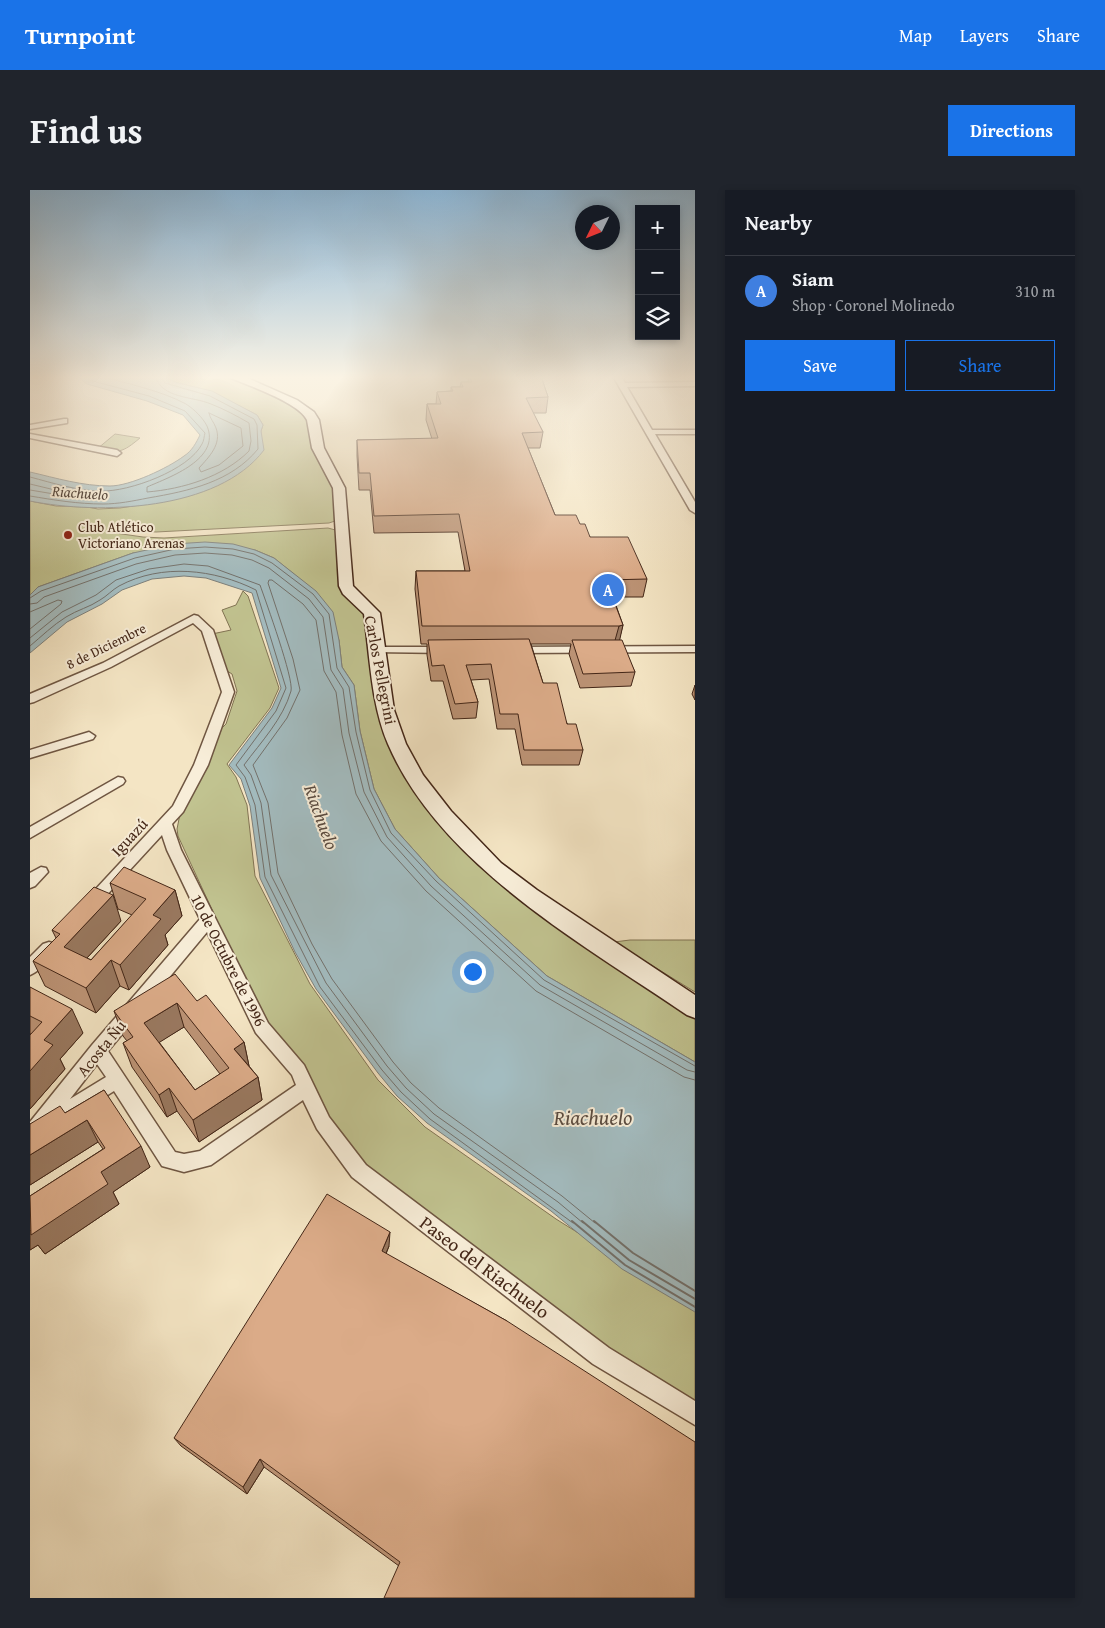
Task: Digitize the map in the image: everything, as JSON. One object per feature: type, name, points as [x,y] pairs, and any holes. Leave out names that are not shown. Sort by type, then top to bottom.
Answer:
[{"type":"street","points":[[59,442],[117,453]]},
{"type":"street","name":"Carlos Pellegrini","points":[[317,442],[318,448],[339,488],[346,586],[348,591],[372,613],[385,710],[398,744],[416,778],[451,823],[494,868],[530,896],[695,1008]]},
{"type":"street","points":[[655,442],[695,510]]},
{"type":"street","points":[[684,491],[695,491]]},
{"type":"street","name":"8 de Diciembre","points":[[30,700],[106,665],[194,618]]},
{"type":"street","name":"Iguazú","points":[[77,917],[165,824],[178,808],[201,765],[228,692],[207,630],[194,618]]},
{"type":"street","points":[[496,650],[695,649]]},
{"type":"street","points":[[377,650],[456,650]]},
{"type":"street","points":[[30,754],[89,736]]},
{"type":"street","points":[[30,833],[118,781]]},
{"type":"street","name":"10 de Octubre de 1996","points":[[165,824],[174,850],[262,1028],[298,1070],[306,1088]]},
{"type":"street","name":"Acosta Ñu","points":[[32,1133],[98,1050],[208,919]]},
{"type":"street","points":[[30,968],[57,939]]},
{"type":"street","points":[[98,1050],[169,1160],[184,1163],[204,1159],[306,1088]]},
{"type":"street","name":"Acosta Ñu","points":[[32,1133],[118,1079]]},
{"type":"street","name":"Paseo del Riachuelo","points":[[306,1088],[323,1123],[359,1171],[601,1356],[695,1414]]},
{"type":"green space","points":[[106,442],[135,442],[120,451],[97,449]]},
{"type":"green space","points":[[260,442],[311,442],[334,490],[338,520],[329,523],[156,532],[113,529],[108,532],[164,538],[328,528],[339,531],[341,580],[366,610],[411,777],[542,913],[695,1018],[695,1062],[547,976],[439,878],[395,829],[374,789],[360,731],[354,685],[342,667],[339,640],[295,575],[274,558],[255,550],[133,553],[38,587],[30,595],[30,501],[56,506],[98,509],[120,508],[165,501]]},
{"type":"green space","points":[[243,591],[248,596],[279,688],[270,708],[227,764],[236,777],[247,805],[255,876],[310,984],[378,1080],[425,1127],[556,1219],[695,1306],[695,1404],[590,1338],[374,1173],[348,1147],[263,1020],[178,836],[177,829],[180,814],[220,730],[226,724],[237,691],[232,674],[224,669],[212,634],[231,630],[222,610],[236,605]]},
{"type":"green space","points":[[630,940],[695,940],[695,992],[614,942]]},
{"type":"water","points":[[196,442],[263,442],[264,450],[244,470],[218,486],[188,497],[156,504],[89,508],[30,501],[30,472],[79,483],[100,486],[118,485],[149,476],[159,471],[187,454]]},
{"type":"water","name":"Riachuelo","points":[[205,542],[233,544],[274,558],[316,591],[333,612],[342,667],[354,685],[360,731],[374,789],[395,829],[439,878],[547,976],[695,1062],[695,1312],[622,1269],[551,1211],[427,1123],[397,1096],[316,989],[295,952],[260,878],[250,806],[241,779],[229,765],[272,708],[281,688],[252,593],[206,578],[184,576],[152,579],[122,590],[102,604],[67,622],[30,653],[30,595],[38,587],[133,553],[174,544]]},
{"type":"building","points":[[357,442],[526,442],[555,515],[576,515],[580,524],[585,524],[590,537],[628,537],[647,579],[606,580],[623,625],[619,626],[422,626],[416,571],[470,571],[459,514],[374,516],[370,473],[359,473]]},
{"type":"building","points":[[529,639],[543,683],[557,683],[567,724],[576,724],[583,750],[524,750],[518,714],[500,714],[491,664],[466,665],[478,702],[455,704],[444,665],[432,666],[428,640]]},
{"type":"building","points":[[572,640],[622,640],[635,672],[583,674]]},
{"type":"building","points":[[124,867],[175,890],[153,915],[161,919],[120,965],[111,960],[86,988],[33,961],[60,934],[52,930],[94,887],[113,895],[64,947],[91,960],[146,899],[110,883]]},
{"type":"building","points":[[175,974],[197,1001],[206,995],[244,1042],[234,1049],[258,1077],[193,1120],[169,1088],[159,1095],[123,1043],[133,1037],[114,1011]],"holes":[[[177,1003],[229,1068],[195,1090],[144,1023]]]},
{"type":"building","points":[[30,987],[72,1009],[44,1040],[53,1045],[30,1071],[30,1035],[42,1022],[30,1016]]},
{"type":"building","points":[[104,1090],[141,1146],[101,1172],[108,1184],[31,1235],[30,1196],[105,1148],[87,1120],[30,1155],[30,1124],[60,1106],[65,1113]]},
{"type":"building","points":[[327,1194],[390,1232],[382,1251],[507,1321],[695,1442],[695,1598],[384,1598],[400,1562],[260,1459],[243,1487],[174,1438]]},
{"type":"place","name":"Club Atlético Victoriano Arenas","points":[[68,535]]},
{"type":"place","name":"Siam","points":[[608,590]]}]
